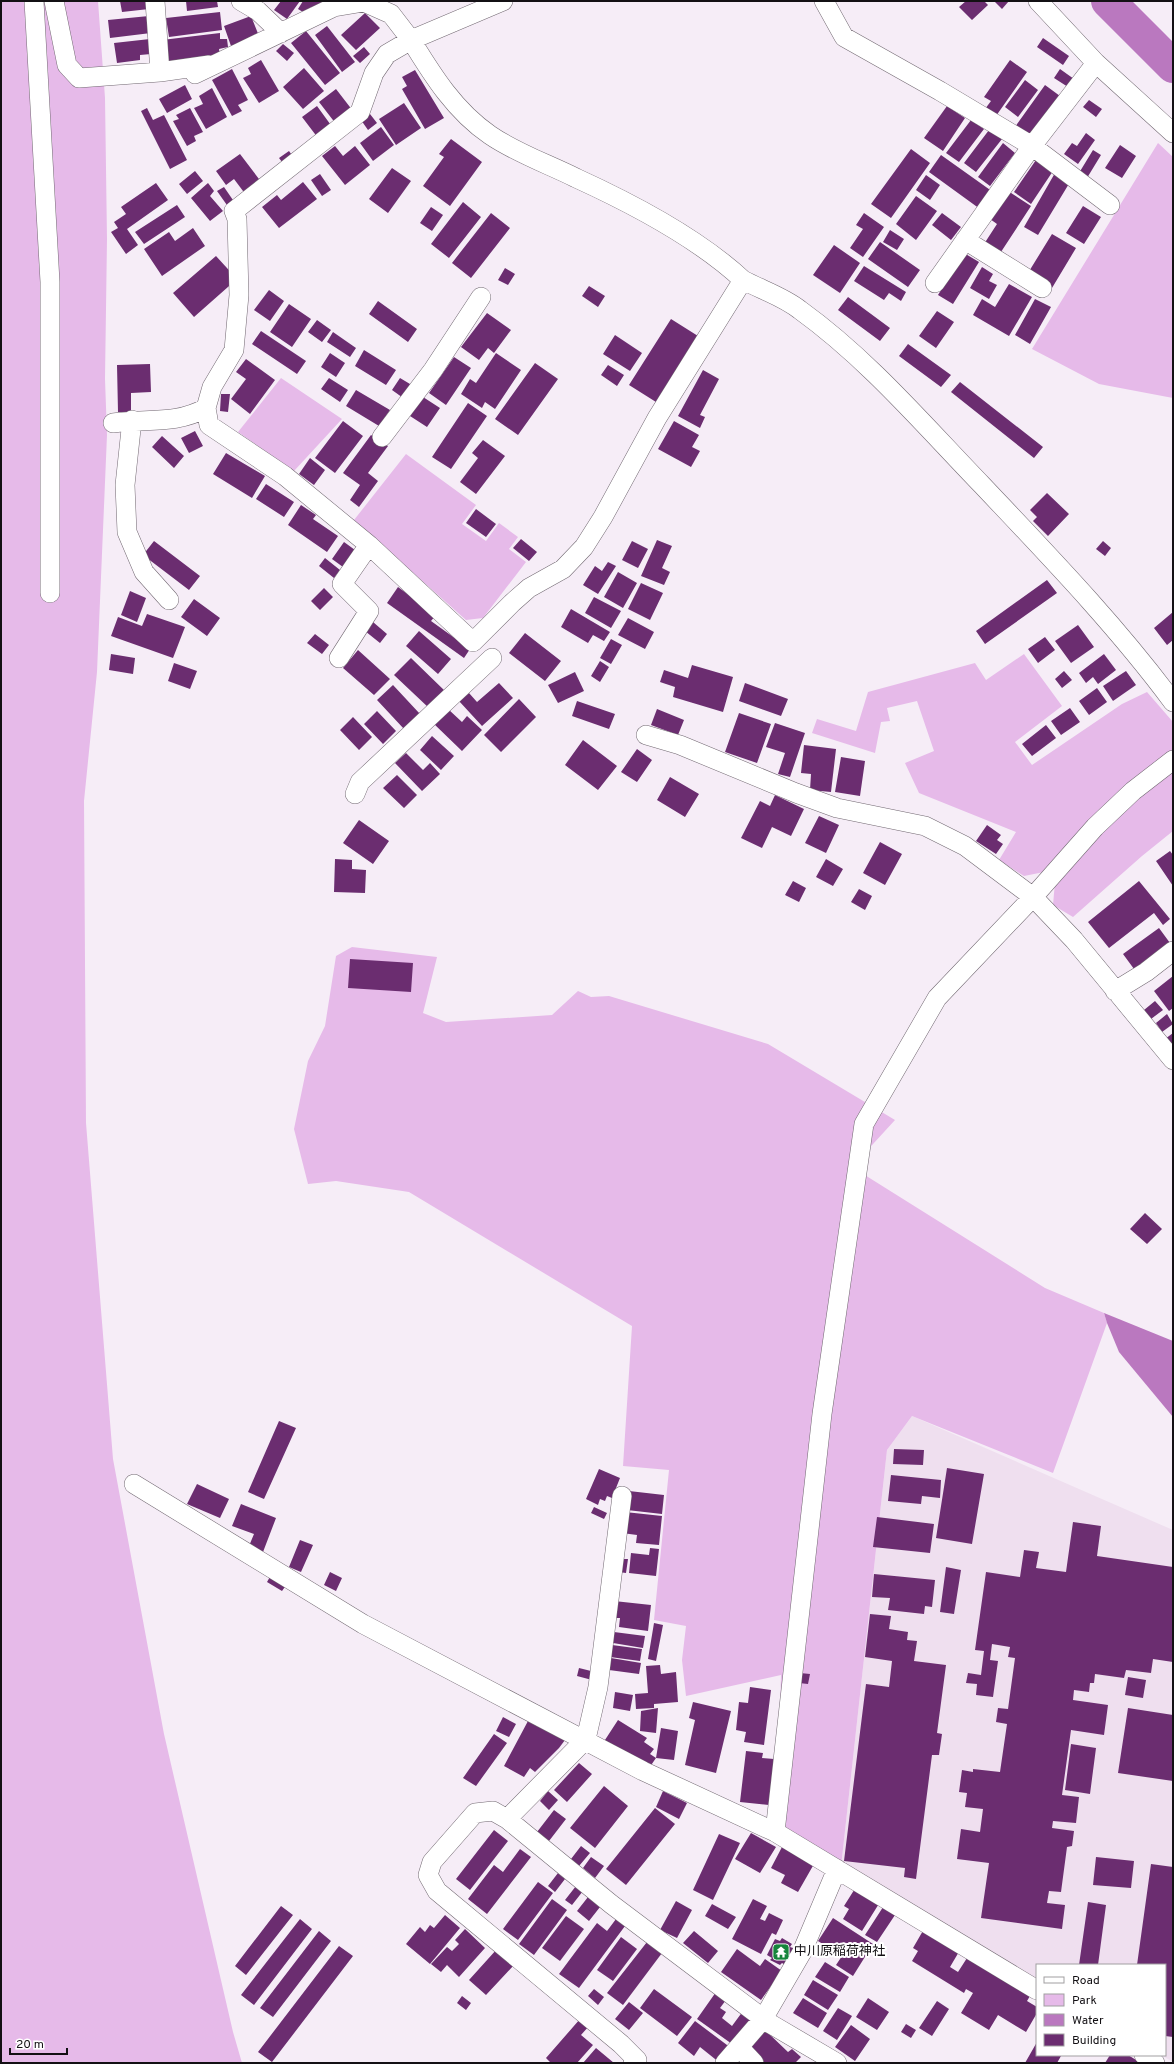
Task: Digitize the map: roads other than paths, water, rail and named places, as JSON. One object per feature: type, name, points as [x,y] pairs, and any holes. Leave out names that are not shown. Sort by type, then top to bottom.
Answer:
[{"type":"street","points":[[34,1],[50,282],[50,592]]},
{"type":"street","points":[[54,1],[67,65],[79,78],[160,72],[212,65]]},
{"type":"street","points":[[155,1],[160,72]]},
{"type":"street","points":[[241,1],[258,11],[281,33]]},
{"type":"street","points":[[503,1],[411,40],[387,54],[374,74],[360,112],[234,211],[237,219],[238,295],[234,350],[212,387],[206,408],[209,425],[284,476],[369,545],[474,642],[512,603],[529,588],[563,569],[584,546],[603,517],[656,418],[743,280]]},
{"type":"street","points":[[824,1],[844,37],[940,91],[1032,146],[1110,205]]},
{"type":"street","points":[[1038,1],[1096,63],[1173,133]]},
{"type":"street","points":[[195,74],[334,7],[364,2],[391,14],[411,40],[432,76],[455,105],[489,135],[510,147],[612,194],[697,244],[730,268],[743,280],[799,308],[846,346],[894,393],[1079,588],[1141,659],[1173,702]]},
{"type":"street","points":[[935,283],[1032,146],[1096,63]]},
{"type":"street","points":[[965,240],[1042,288]]},
{"type":"street","points":[[382,437],[433,370],[481,297]]},
{"type":"street","points":[[113,423],[132,420],[161,420],[191,416],[206,408]]},
{"type":"street","points":[[132,420],[125,484],[127,532],[144,572],[169,600]]},
{"type":"street","points":[[340,658],[369,611],[342,584],[369,545]]},
{"type":"street","points":[[355,794],[360,782],[492,658]]},
{"type":"street","points":[[646,735],[680,745],[796,793],[837,808],[925,826],[965,846],[1033,897],[1074,940],[1173,1060]]},
{"type":"street","points":[[775,1832],[822,1414],[864,1124],[936,998],[1033,897],[1095,827],[1133,791],[1173,760]]},
{"type":"street","points":[[1115,991],[1146,972],[1173,951]]},
{"type":"street","points":[[134,1484],[362,1624],[586,1739],[644,1771],[775,1832],[1036,1989]]},
{"type":"street","points":[[507,1819],[586,1739],[598,1687],[622,1496]]},
{"type":"street","points":[[634,2063],[636,2060],[621,2044],[436,1891],[428,1874],[432,1862],[475,1813],[493,1811],[507,1819],[611,1904],[763,2019],[837,2063]]},
{"type":"street","points":[[725,2063],[763,2019],[802,1952],[837,1869]]},
{"type":"street","points":[[739,2047],[754,2063]]},
{"type":"street","points":[[1145,2056],[1155,2063]]},
{"type":"water","points":[[1104,1313],[1173,1341],[1173,1417],[1119,1352]]},
{"type":"waterway","points":[[1108,1],[1173,66]]},
{"type":"place","name":"中川原稲荷神社","points":[[781,1952]]}]
